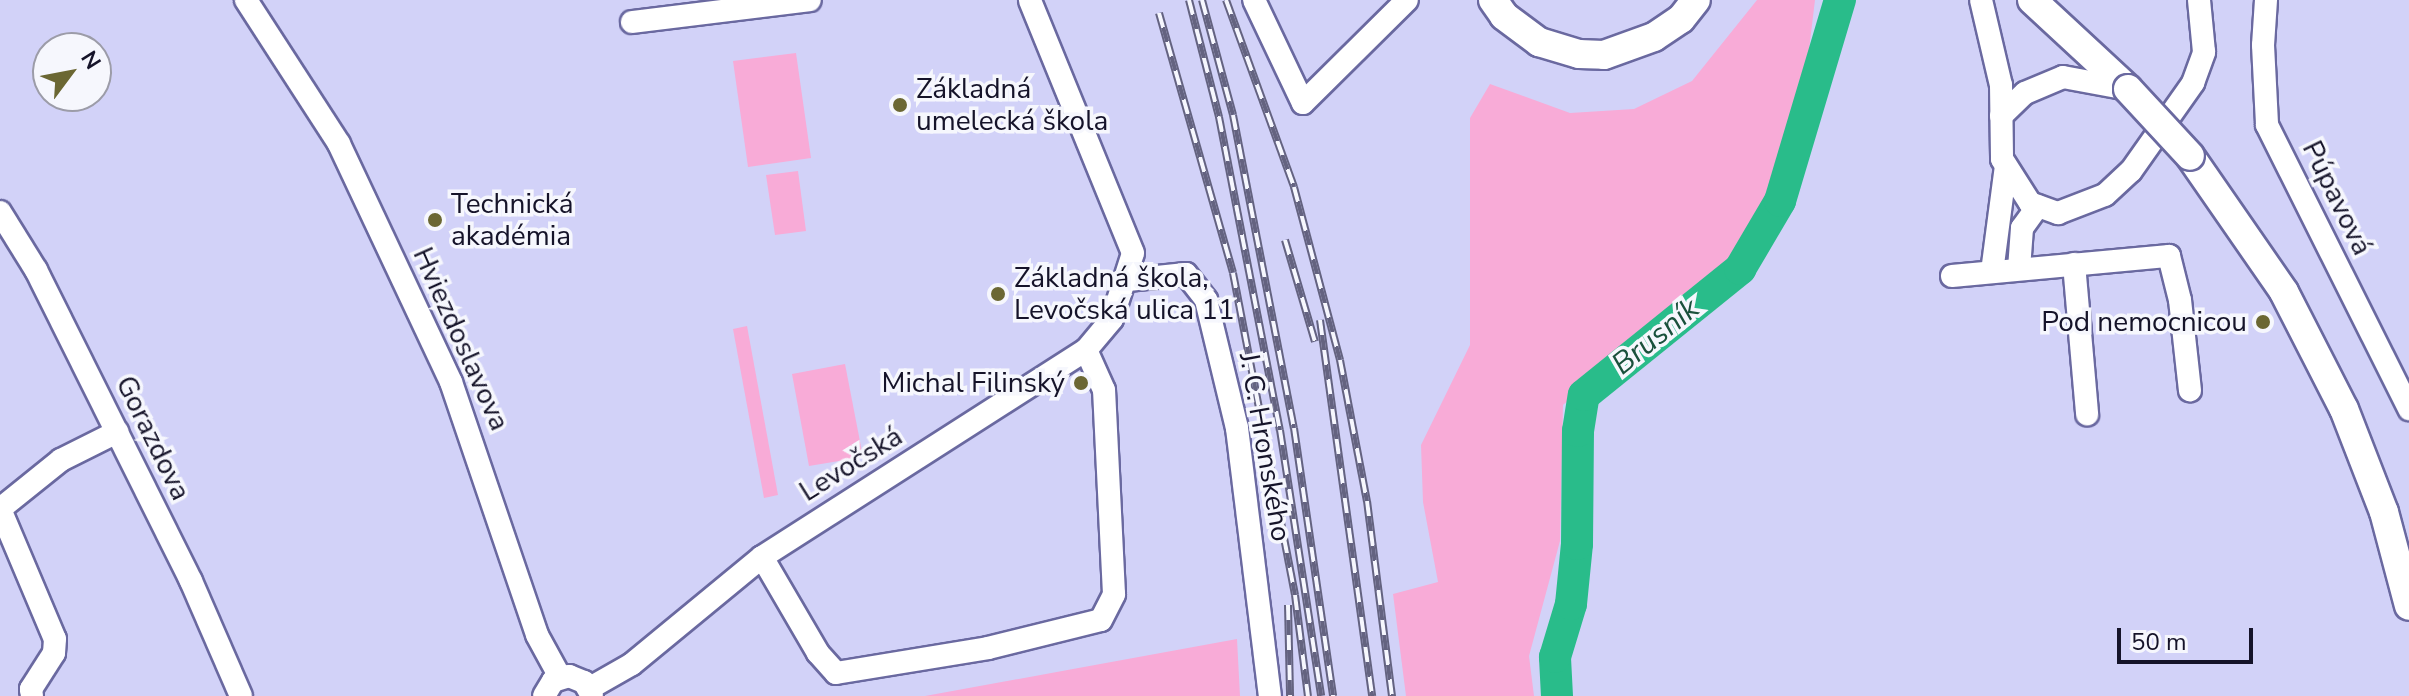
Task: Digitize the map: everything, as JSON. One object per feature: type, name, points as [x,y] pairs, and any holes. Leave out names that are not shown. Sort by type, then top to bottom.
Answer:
[{"type":"main road","points":[[1493,0],[1504,16],[1539,42],[1604,55],[1654,37],[1696,0]]},
{"type":"main road","points":[[2046,6],[2190,156],[2284,292],[2338,395],[2384,512],[2409,606]]},
{"type":"street","name":"Hviezdoslavova","points":[[246,0],[339,144],[444,368],[480,456],[537,635],[560,677]]},
{"type":"street","points":[[632,22],[810,0]]},
{"type":"street","points":[[1030,0],[1133,253],[1128,280]]},
{"type":"street","points":[[1254,0],[1303,103],[1407,0]]},
{"type":"street","points":[[1981,0],[1997,56],[2006,166],[1992,272]]},
{"type":"street","points":[[2006,166],[2030,203],[2058,213],[2105,195],[2152,144],[2193,83],[2204,52],[2199,0]]},
{"type":"street","name":"Púpavová","points":[[2266,0],[2267,125],[2409,409]]},
{"type":"street","points":[[2001,116],[2025,93],[2063,77],[2128,89]]},
{"type":"street","points":[[2019,269],[2018,239],[2038,206]]},
{"type":"street","name":"Gorazdova","points":[[0,212],[36,270],[117,432],[241,696]]},
{"type":"street","points":[[1952,276],[2169,256],[2180,300],[2190,390]]},
{"type":"street","points":[[2074,264],[2087,414]]},
{"type":"street","name":"J. C. Hronského","points":[[1128,280],[1186,274],[1206,300],[1237,428],[1270,696]]},
{"type":"street","name":"Levočská","points":[[591,692],[632,664],[762,557],[1086,350],[1112,319],[1128,280]]},
{"type":"street","points":[[762,557],[818,653],[836,673],[988,648],[1101,620],[1114,594],[1104,390],[1086,350]]},
{"type":"street","points":[[32,696],[31,689],[54,653],[55,639],[0,509],[61,460],[117,432]]},
{"type":"street","points":[[544,696],[560,677],[577,677],[591,692]]},
{"type":"shaded area","points":[[1757,0],[1815,0],[1805,83],[1750,249],[1563,405],[1560,541],[1529,656],[1534,696],[1406,696],[1393,594],[1438,582],[1423,502],[1421,445],[1470,345],[1470,118],[1490,84],[1570,113],[1634,109],[1692,81]]},
{"type":"shaded area","points":[[796,53],[811,158],[748,167],[733,61]]},
{"type":"shaded area","points":[[798,171],[806,231],[775,235],[766,175]]},
{"type":"shaded area","points":[[747,326],[778,495],[764,498],[733,329]]},
{"type":"shaded area","points":[[845,364],[863,457],[809,466],[792,374]]},
{"type":"shaded area","points":[[1237,639],[1240,696],[925,696],[1073,669]]},
{"type":"waterway","name":"Brusník","points":[[1557,696],[1555,657],[1571,604],[1577,544],[1578,431],[1584,395],[1740,269],[1780,201],[1840,0]]},
{"type":"railway","points":[[1189,0],[1219,117],[1280,430],[1321,696]]},
{"type":"railway","points":[[1202,0],[1233,115],[1294,428],[1333,696]]},
{"type":"railway","points":[[1226,0],[1294,187],[1340,360],[1367,501],[1392,696]]},
{"type":"railway","points":[[1159,13],[1233,273],[1295,595],[1308,696]]},
{"type":"railway","points":[[1285,240],[1315,342]]},
{"type":"railway","points":[[1320,320],[1372,696]]},
{"type":"railway","points":[[1288,605],[1290,696]]},
{"type":"place","name":"Základná umelecká škola","points":[[900,105]]},
{"type":"place","name":"Technická akadémia","points":[[435,220]]},
{"type":"place","name":"Základná škola, Levočská ulica 11","points":[[998,294]]},
{"type":"place","name":"Pod nemocnicou","points":[[2263,322]]},
{"type":"place","name":"Michal Filinský","points":[[1081,383]]}]
